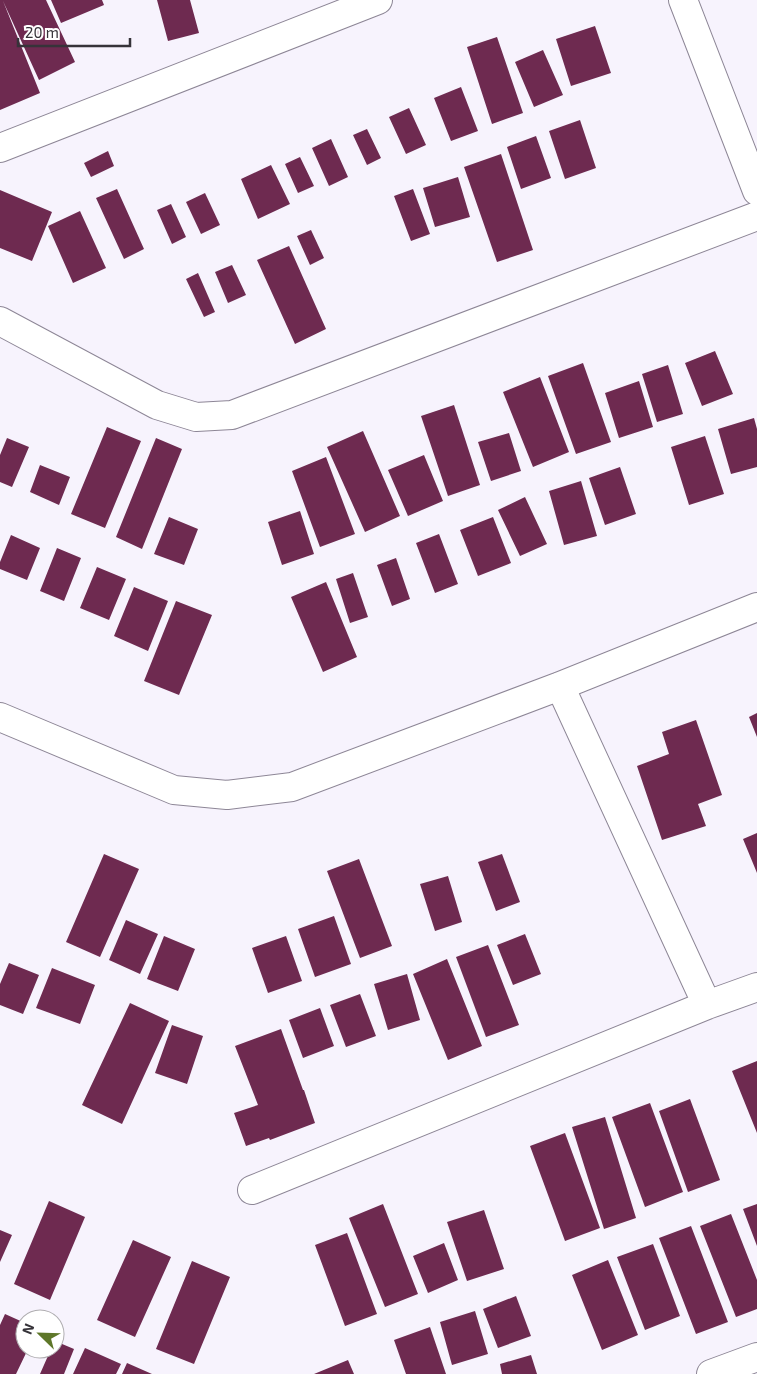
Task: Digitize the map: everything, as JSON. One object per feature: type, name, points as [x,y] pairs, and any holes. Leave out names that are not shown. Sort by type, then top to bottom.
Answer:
[{"type":"street","points":[[0,148],[378,0]]},
{"type":"street","points":[[684,0],[757,190]]},
{"type":"street","points":[[0,321],[157,406],[196,418],[232,415],[757,216]]},
{"type":"street","points":[[0,717],[174,790],[227,795],[292,787],[560,686],[757,607]]},
{"type":"street","points":[[560,686],[707,1005]]},
{"type":"street","points":[[252,1190],[707,1005],[757,987]]},
{"type":"street","points":[[711,1374],[757,1357]]},
{"type":"building","points":[[0,0],[46,0],[75,62],[39,80],[3,1],[40,93],[0,110]]},
{"type":"building","points":[[51,0],[102,0],[104,5],[61,23]]},
{"type":"building","points":[[157,0],[190,0],[199,33],[168,41]]},
{"type":"building","points":[[595,26],[611,73],[571,86],[556,39]]},
{"type":"building","points":[[497,37],[523,113],[492,124],[467,47]]},
{"type":"building","points":[[543,50],[563,95],[534,107],[515,62]]},
{"type":"building","points":[[461,87],[478,131],[451,141],[434,98]]},
{"type":"building","points":[[409,108],[426,145],[406,154],[389,117]]},
{"type":"building","points":[[580,120],[596,168],[565,179],[549,131]]},
{"type":"building","points":[[367,129],[381,158],[367,165],[353,135]]},
{"type":"building","points":[[536,136],[551,178],[521,189],[507,147]]},
{"type":"building","points":[[331,139],[348,177],[329,186],[312,148]]},
{"type":"building","points":[[108,151],[114,166],[91,177],[84,163]]},
{"type":"building","points":[[501,154],[533,250],[497,262],[464,167]]},
{"type":"building","points":[[300,157],[314,186],[298,193],[285,164]]},
{"type":"building","points":[[271,165],[290,204],[258,219],[241,179]]},
{"type":"building","points":[[458,177],[470,217],[435,227],[423,188]]},
{"type":"building","points":[[117,189],[144,249],[124,259],[96,198]]},
{"type":"building","points":[[413,189],[430,234],[411,241],[394,196]]},
{"type":"building","points":[[0,190],[52,212],[32,261],[0,248]]},
{"type":"building","points":[[205,193],[220,225],[201,234],[186,202]]},
{"type":"building","points":[[171,204],[186,237],[172,244],[157,210]]},
{"type":"building","points":[[80,211],[106,268],[73,283],[48,226]]},
{"type":"building","points":[[311,230],[324,258],[310,265],[297,236]]},
{"type":"building","points":[[289,246],[326,329],[295,344],[257,260]]},
{"type":"building","points":[[232,265],[246,295],[228,303],[215,272]]},
{"type":"building","points":[[198,273],[215,312],[204,317],[186,279]]},
{"type":"building","points":[[715,351],[733,394],[702,406],[685,363]]},
{"type":"building","points":[[583,363],[611,442],[576,454],[548,376]]},
{"type":"building","points":[[668,365],[683,414],[657,422],[642,374]]},
{"type":"building","points":[[540,377],[569,452],[533,467],[503,392]]},
{"type":"building","points":[[639,381],[653,427],[619,438],[605,393]]},
{"type":"building","points":[[454,405],[480,485],[448,496],[421,416]]},
{"type":"building","points":[[754,418],[757,429],[757,467],[731,474],[718,429]]},
{"type":"building","points":[[107,427],[141,441],[105,528],[71,514]]},
{"type":"building","points":[[363,431],[400,516],[365,532],[327,447]]},
{"type":"building","points":[[509,433],[521,471],[491,481],[478,442]]},
{"type":"building","points":[[705,436],[724,494],[689,505],[671,447]]},
{"type":"building","points":[[7,438],[29,447],[12,487],[0,482],[0,455]]},
{"type":"building","points":[[156,438],[182,449],[142,549],[116,537]]},
{"type":"building","points":[[424,455],[443,501],[408,516],[388,470]]},
{"type":"building","points":[[326,457],[355,534],[320,547],[292,471]]},
{"type":"building","points":[[40,465],[70,477],[59,505],[30,492]]},
{"type":"building","points":[[620,467],[636,514],[605,525],[589,478]]},
{"type":"building","points":[[581,481],[597,536],[564,545],[549,491]]},
{"type":"building","points":[[525,497],[547,544],[520,556],[498,510]]},
{"type":"building","points":[[300,511],[314,554],[282,565],[268,522]]},
{"type":"building","points":[[169,517],[198,529],[184,565],[154,554]]},
{"type":"building","points":[[493,517],[511,563],[478,576],[460,530]]},
{"type":"building","points":[[439,534],[458,584],[435,593],[416,543]]},
{"type":"building","points":[[11,535],[40,548],[27,580],[0,569],[0,562]]},
{"type":"building","points":[[57,548],[81,558],[64,601],[40,591]]},
{"type":"building","points":[[396,558],[410,599],[392,606],[377,565]]},
{"type":"building","points":[[97,567],[126,579],[109,620],[80,608]]},
{"type":"building","points":[[353,573],[368,617],[350,623],[336,579]]},
{"type":"building","points":[[326,582],[357,657],[323,672],[291,597]]},
{"type":"building","points":[[134,587],[168,601],[148,651],[114,636]]},
{"type":"building","points":[[176,601],[212,615],[179,695],[144,681]]},
{"type":"building","points":[[757,713],[757,737],[749,717]]},
{"type":"building","points":[[696,720],[722,795],[698,804],[706,826],[662,840],[637,766],[669,754],[662,732]]},
{"type":"building","points":[[757,833],[757,873],[743,839]]},
{"type":"building","points":[[104,854],[139,869],[100,957],[66,942]]},
{"type":"building","points":[[502,854],[520,902],[496,911],[478,862]]},
{"type":"building","points":[[359,859],[392,946],[360,958],[327,871]]},
{"type":"building","points":[[448,876],[462,922],[435,931],[420,884]]},
{"type":"building","points":[[334,916],[351,964],[315,977],[298,929]]},
{"type":"building","points":[[126,920],[158,934],[140,974],[109,960]]},
{"type":"building","points":[[525,934],[541,974],[513,985],[497,945]]},
{"type":"building","points":[[164,936],[195,949],[178,991],[147,979]]},
{"type":"building","points":[[286,936],[302,981],[268,993],[252,948]]},
{"type":"building","points":[[488,945],[519,1025],[486,1037],[456,957]]},
{"type":"building","points":[[447,959],[482,1046],[448,1060],[413,974]]},
{"type":"building","points":[[9,963],[39,975],[23,1014],[0,1005],[0,984]]},
{"type":"building","points":[[52,968],[95,985],[80,1024],[36,1008]]},
{"type":"building","points":[[407,974],[420,1020],[388,1030],[374,984]]},
{"type":"building","points":[[360,994],[376,1036],[346,1047],[330,1005]]},
{"type":"building","points":[[130,1003],[169,1021],[122,1124],[82,1105]]},
{"type":"building","points":[[320,1008],[334,1046],[303,1058],[289,1020]]},
{"type":"building","points":[[172,1025],[203,1036],[187,1084],[155,1073]]},
{"type":"building","points":[[281,1029],[315,1123],[270,1140],[269,1138],[246,1146],[234,1113],[258,1105],[235,1046]]},
{"type":"building","points":[[757,1061],[757,1133],[732,1071]]},
{"type":"building","points":[[690,1099],[720,1180],[688,1192],[659,1111]]},
{"type":"building","points":[[650,1103],[683,1192],[645,1207],[612,1117]]},
{"type":"building","points":[[605,1117],[636,1218],[604,1229],[572,1127]]},
{"type":"building","points":[[565,1133],[600,1228],[565,1241],[530,1146]]},
{"type":"building","points":[[49,1201],[85,1217],[50,1300],[14,1284]]},
{"type":"building","points":[[383,1204],[418,1294],[385,1307],[349,1218]]},
{"type":"building","points":[[757,1204],[757,1246],[743,1209]]},
{"type":"building","points":[[484,1210],[504,1269],[467,1281],[447,1222]]},
{"type":"building","points":[[731,1214],[757,1280],[757,1309],[736,1317],[700,1226]]},
{"type":"building","points":[[691,1226],[728,1322],[696,1334],[659,1238]]},
{"type":"building","points":[[0,1230],[12,1235],[0,1262]]},
{"type":"building","points":[[347,1233],[377,1314],[345,1326],[315,1245]]},
{"type":"building","points":[[133,1240],[171,1257],[135,1337],[97,1320]]},
{"type":"building","points":[[444,1243],[458,1280],[428,1293],[413,1256]]},
{"type":"building","points":[[653,1244],[680,1316],[645,1330],[617,1257]]},
{"type":"building","points":[[608,1260],[638,1335],[602,1350],[572,1275]]},
{"type":"building","points":[[192,1261],[230,1277],[194,1364],[156,1349]]},
{"type":"building","points":[[516,1296],[531,1336],[498,1348],[483,1309]]},
{"type":"building","points":[[475,1311],[488,1354],[452,1365],[440,1322]]},
{"type":"building","points":[[5,1314],[15,1318],[15,1359],[23,1359],[16,1374],[0,1374],[0,1325]]},
{"type":"building","points":[[430,1327],[446,1374],[406,1374],[394,1340]]},
{"type":"building","points":[[65,1345],[74,1349],[64,1374],[40,1374],[47,1359],[65,1359]]},
{"type":"building","points":[[85,1348],[121,1364],[116,1374],[73,1374]]},
{"type":"building","points":[[531,1355],[537,1374],[502,1374],[500,1364]]},
{"type":"building","points":[[348,1360],[354,1374],[314,1374]]},
{"type":"building","points":[[127,1363],[152,1374],[122,1374]]}]
